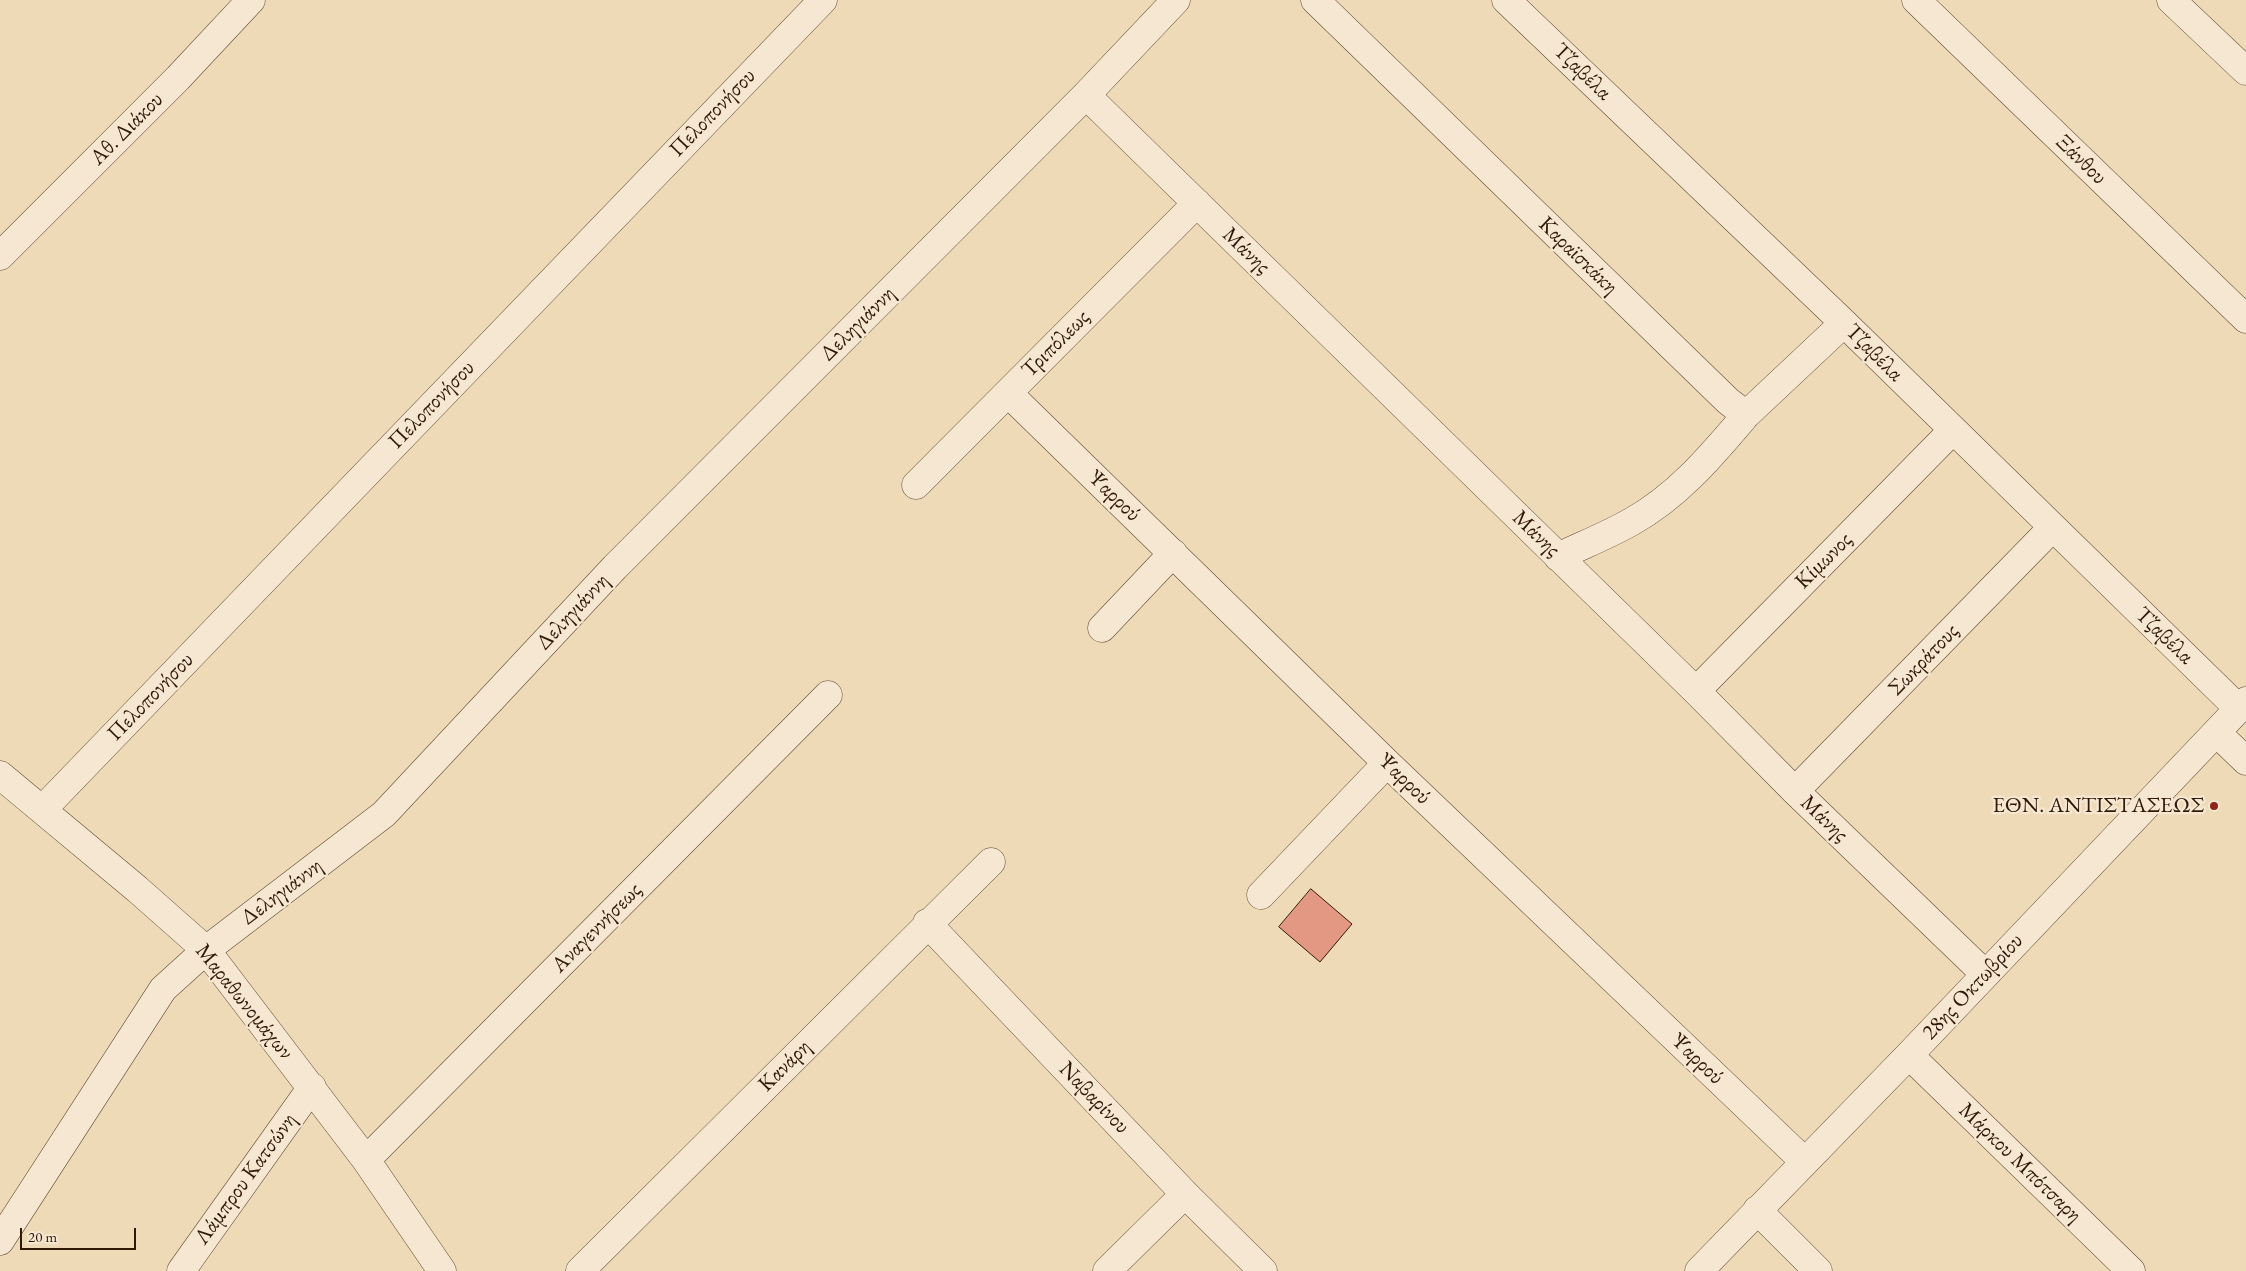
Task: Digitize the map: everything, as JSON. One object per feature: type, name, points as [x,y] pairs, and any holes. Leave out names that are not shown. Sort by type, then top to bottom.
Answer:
[{"type":"street","name":"Αθ. Διάκου","points":[[0,256],[178,78],[251,0]]},
{"type":"street","name":"Πελοπονήσου","points":[[42,810],[823,0]]},
{"type":"street","name":"Δεληγιάννη","points":[[0,1241],[163,989],[206,950],[384,814],[615,566],[1086,95],[1176,0]]},
{"type":"street","name":"Καραϊσκάκη","points":[[1316,0],[1728,401],[1746,416]]},
{"type":"street","name":"Τζαβέλα","points":[[1506,0],[1844,323],[2052,528],[2242,705]]},
{"type":"street","name":"Ξάνθου","points":[[1916,0],[2246,319]]},
{"type":"street","points":[[2171,0],[2246,71]]},
{"type":"street","name":"Μάνης","points":[[1086,95],[1696,691],[1795,791],[1985,974]]},
{"type":"street","name":"Τριπόλεως","points":[[916,486],[1197,203]]},
{"type":"street","points":[[1558,557],[1632,522],[1669,496],[1707,462],[1746,416],[1844,323]]},
{"type":"street","name":"Ψαρρού","points":[[1008,393],[1387,763],[1804,1161]]},
{"type":"street","name":"Κίμωνος","points":[[1696,691],[1952,431]]},
{"type":"street","name":"Σωκράτους","points":[[1795,791],[2052,528]]},
{"type":"street","points":[[1102,628],[1173,553]]},
{"type":"street","name":"Αναγεννήσεως","points":[[366,1160],[828,695]]},
{"type":"street","name":"28ης Οκτωβρίου","points":[[1699,1271],[1909,1055],[2242,705]]},
{"type":"street","points":[[2217,733],[2246,761]]},
{"type":"street","points":[[1262,895],[1387,763]]},
{"type":"street","name":"Μαραθωνομάχων","points":[[0,775],[137,889],[206,950],[366,1160],[428,1264]]},
{"type":"street","name":"Κανάρη","points":[[580,1271],[990,862]]},
{"type":"street","name":"Ναβαρίνου","points":[[927,923],[1184,1194],[1263,1271]]},
{"type":"street","name":"Μάρκου Μπότσαρη","points":[[1909,1055],[2131,1271]]},
{"type":"street","name":"Λάμπρου Κατσώνη","points":[[181,1271],[312,1087]]},
{"type":"street","points":[[1107,1271],[1184,1194]]},
{"type":"street","points":[[1757,1210],[1818,1271]]},
{"type":"building","points":[[1311,889],[1352,924],[1320,962],[1279,927]]},
{"type":"place","name":"ΕΘΝ. ΑΝΤΙΣΤΑΣΕΩΣ","points":[[2214,806]]}]
